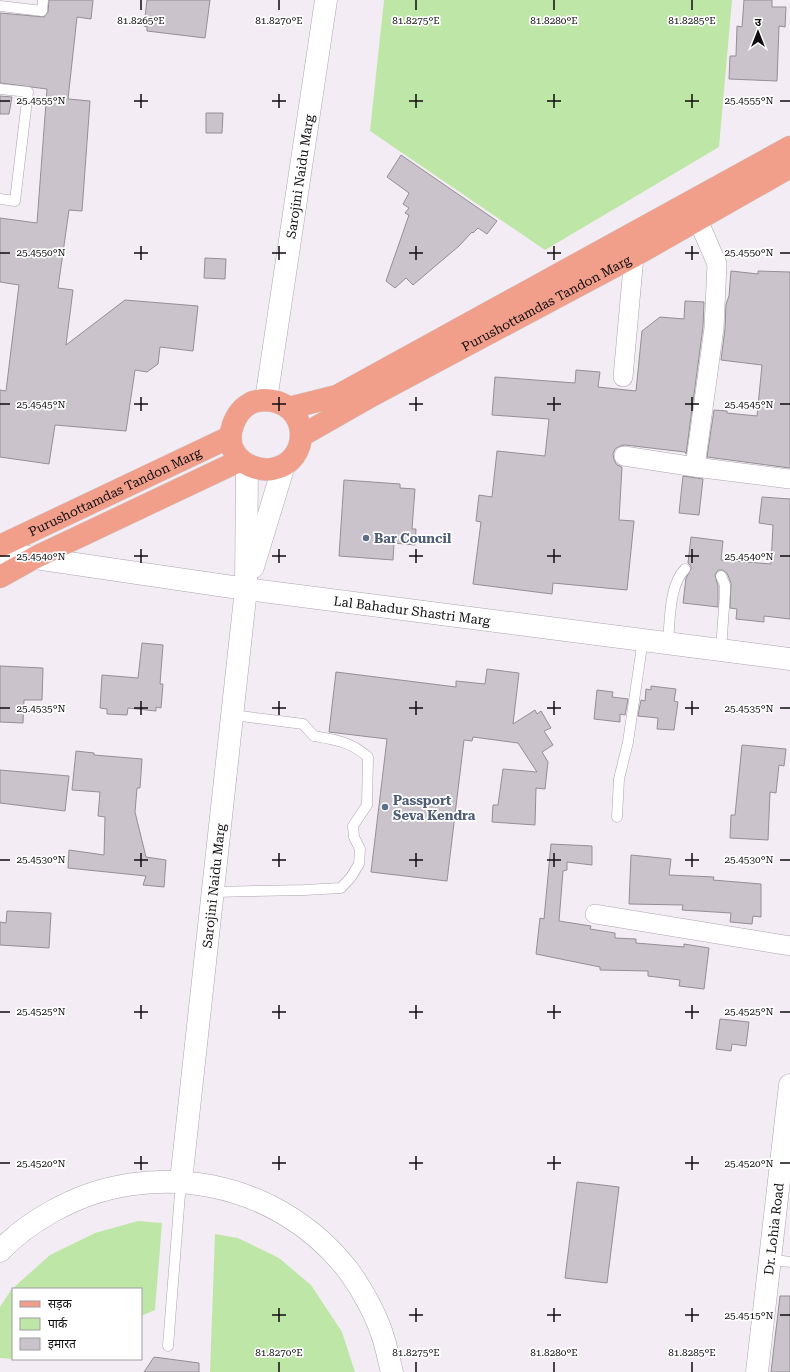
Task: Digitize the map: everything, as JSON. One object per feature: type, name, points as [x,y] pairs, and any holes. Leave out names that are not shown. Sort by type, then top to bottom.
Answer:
[{"type":"main road","name":"Sarojini Naidu Marg","points":[[266,400],[326,0]]},
{"type":"main road","points":[[289,408],[337,396],[790,147]]},
{"type":"main road","name":"Purushottamdas Tandon Marg","points":[[301,436],[373,395],[634,256],[790,167]]},
{"type":"main road","points":[[266,400],[272,400],[289,408],[299,423],[301,436],[299,447],[293,457],[284,464],[273,469],[262,469],[244,462],[235,453],[230,437],[235,418],[242,409],[252,403],[266,400]]},
{"type":"main road","name":"Purushottamdas Tandon Marg","points":[[0,546],[230,437]]},
{"type":"main road","name":"Sarojini Naidu Marg","points":[[181,1181],[246,589],[244,462]]},
{"type":"main road","name":"Purushottamdas Tandon Marg","points":[[0,577],[34,558],[244,462]]},
{"type":"main road","name":"Sarojini Naidu Marg","points":[[246,589],[284,464]]},
{"type":"main road","name":"Lal Bahadur Shastri Marg","points":[[0,553],[246,589],[668,642],[790,659]]},
{"type":"main road","name":"Dr. Lohia Road","points":[[757,1372],[780,1261],[790,1085]]},
{"type":"main road","points":[[0,1252],[7,1243],[37,1220],[70,1201],[106,1189],[143,1182],[181,1181],[219,1187],[256,1200],[290,1218],[321,1242],[348,1270],[368,1302],[384,1338],[392,1372]]},
{"type":"street","points":[[695,467],[714,328],[717,264],[698,220]]},
{"type":"street","points":[[624,377],[634,256]]},
{"type":"street","points":[[624,456],[790,479]]},
{"type":"street","points":[[595,914],[790,946]]},
{"type":"lane","points":[[0,6],[42,11],[43,0]]},
{"type":"lane","points":[[0,89],[28,92],[15,201],[0,199]]},
{"type":"lane","points":[[668,642],[674,590],[678,578],[685,569]]},
{"type":"lane","points":[[720,576],[725,585],[721,650]]},
{"type":"lane","points":[[617,817],[619,779],[628,742],[642,639]]},
{"type":"lane","points":[[213,892],[341,888],[359,864],[360,849],[354,837],[353,826],[367,805],[368,757],[358,748],[335,739],[314,736],[303,724],[233,715]]},
{"type":"lane","points":[[168,1346],[181,1181]]},
{"type":"green space","points":[[384,0],[732,0],[719,147],[545,250],[370,131]]},
{"type":"green space","points":[[138,1221],[162,1223],[155,1310],[142,1316],[142,1288],[13,1288],[50,1255],[95,1233]]},
{"type":"green space","points":[[215,1234],[238,1238],[279,1258],[311,1285],[342,1332],[355,1372],[210,1372]]},
{"type":"green space","points":[[12,1289],[12,1359],[0,1358],[0,1307]]},
{"type":"building","points":[[49,0],[93,0],[91,19],[77,17],[68,99],[90,101],[82,211],[69,210],[58,288],[73,290],[66,345],[125,300],[198,306],[193,351],[160,347],[158,364],[147,372],[135,370],[126,431],[55,425],[49,464],[0,457],[0,390],[6,391],[19,285],[0,282],[0,218],[37,223],[47,89],[0,83],[0,13],[44,17],[48,12]]},
{"type":"building","points":[[147,0],[210,0],[205,38],[147,31],[147,27],[144,26]]},
{"type":"building","points":[[744,0],[772,0],[772,7],[786,7],[785,27],[779,26],[777,81],[729,79],[730,56],[736,56],[737,26],[742,27]]},
{"type":"building","points":[[0,96],[12,97],[9,114],[0,114]]},
{"type":"building","points":[[206,113],[223,113],[222,133],[206,133]]},
{"type":"building","points":[[401,155],[497,221],[487,234],[478,228],[473,233],[472,232],[459,246],[413,285],[406,278],[395,288],[386,281],[409,215],[405,213],[409,208],[403,204],[409,193],[387,177]]},
{"type":"building","points":[[205,258],[226,259],[225,279],[204,278]]},
{"type":"building","points":[[731,271],[758,274],[758,271],[790,272],[790,468],[707,457],[714,410],[757,416],[762,365],[721,360],[725,329],[726,304],[729,296]]},
{"type":"building","points":[[685,301],[704,302],[703,327],[686,454],[685,452],[625,445],[615,449],[613,454],[617,465],[622,467],[619,520],[634,521],[627,590],[553,583],[552,594],[473,584],[481,522],[476,521],[479,495],[492,497],[497,451],[545,456],[549,419],[492,415],[495,377],[575,383],[576,370],[600,372],[598,387],[636,391],[642,331],[660,317],[684,319]]},
{"type":"building","points":[[683,476],[703,479],[699,515],[679,513]]},
{"type":"building","points":[[344,480],[400,484],[400,488],[415,489],[412,529],[416,529],[415,545],[394,543],[393,560],[339,556]]},
{"type":"building","points":[[762,497],[790,499],[790,619],[764,616],[764,622],[736,619],[737,609],[730,608],[731,583],[727,573],[722,570],[718,570],[715,575],[718,586],[718,607],[683,603],[686,578],[691,569],[691,566],[688,563],[691,537],[723,541],[721,560],[771,564],[773,525],[759,523]]},
{"type":"building","points":[[142,643],[163,645],[160,684],[163,684],[161,708],[156,707],[156,711],[128,708],[127,715],[107,714],[107,709],[100,708],[102,675],[138,678]]},
{"type":"building","points":[[0,666],[43,668],[42,700],[24,700],[23,723],[0,722]]},
{"type":"building","points":[[487,669],[519,673],[513,724],[535,710],[537,714],[541,711],[551,728],[544,731],[553,745],[542,752],[548,762],[545,789],[536,788],[535,825],[492,822],[493,805],[498,805],[503,769],[537,772],[518,743],[473,737],[472,741],[464,740],[447,881],[371,872],[387,739],[329,732],[336,672],[456,687],[456,681],[485,684]]},
{"type":"building","points":[[651,686],[676,689],[674,701],[678,702],[674,730],[657,729],[658,718],[638,716],[641,700],[645,701],[646,689],[651,690]]},
{"type":"building","points":[[597,690],[613,692],[612,697],[628,699],[625,715],[620,714],[620,722],[594,719]]},
{"type":"building","points":[[742,745],[786,749],[784,766],[779,765],[776,793],[770,792],[768,840],[730,838],[731,815],[735,815]]},
{"type":"building","points":[[76,751],[94,753],[94,755],[142,759],[140,788],[137,788],[135,812],[146,857],[166,860],[164,887],[143,885],[146,876],[68,868],[69,850],[104,855],[105,817],[98,816],[100,792],[72,790]]},
{"type":"building","points":[[0,770],[69,776],[65,811],[0,803]]},
{"type":"building","points":[[551,844],[592,846],[592,865],[567,862],[567,870],[563,871],[559,921],[591,926],[590,929],[615,933],[615,938],[636,939],[636,943],[684,947],[684,944],[709,948],[704,989],[679,986],[680,980],[648,976],[648,971],[600,970],[600,967],[536,954],[540,918],[544,919]]},
{"type":"building","points":[[631,855],[671,859],[669,875],[714,877],[713,880],[761,884],[761,917],[753,916],[752,924],[730,922],[731,913],[682,910],[683,905],[629,904]]},
{"type":"building","points":[[7,911],[51,913],[49,948],[0,945],[0,922],[6,923]]},
{"type":"building","points":[[720,1019],[749,1022],[746,1046],[732,1044],[731,1051],[716,1049]]},
{"type":"building","points":[[577,1182],[619,1187],[607,1283],[565,1278]]},
{"type":"building","points":[[780,1296],[790,1296],[790,1372],[771,1372]]},
{"type":"building","points":[[154,1357],[199,1363],[199,1372],[144,1372]]},
{"type":"place","name":"Bar Council","points":[[366,538]]},
{"type":"place","name":"Passport Seva Kendra","points":[[385,807]]}]
